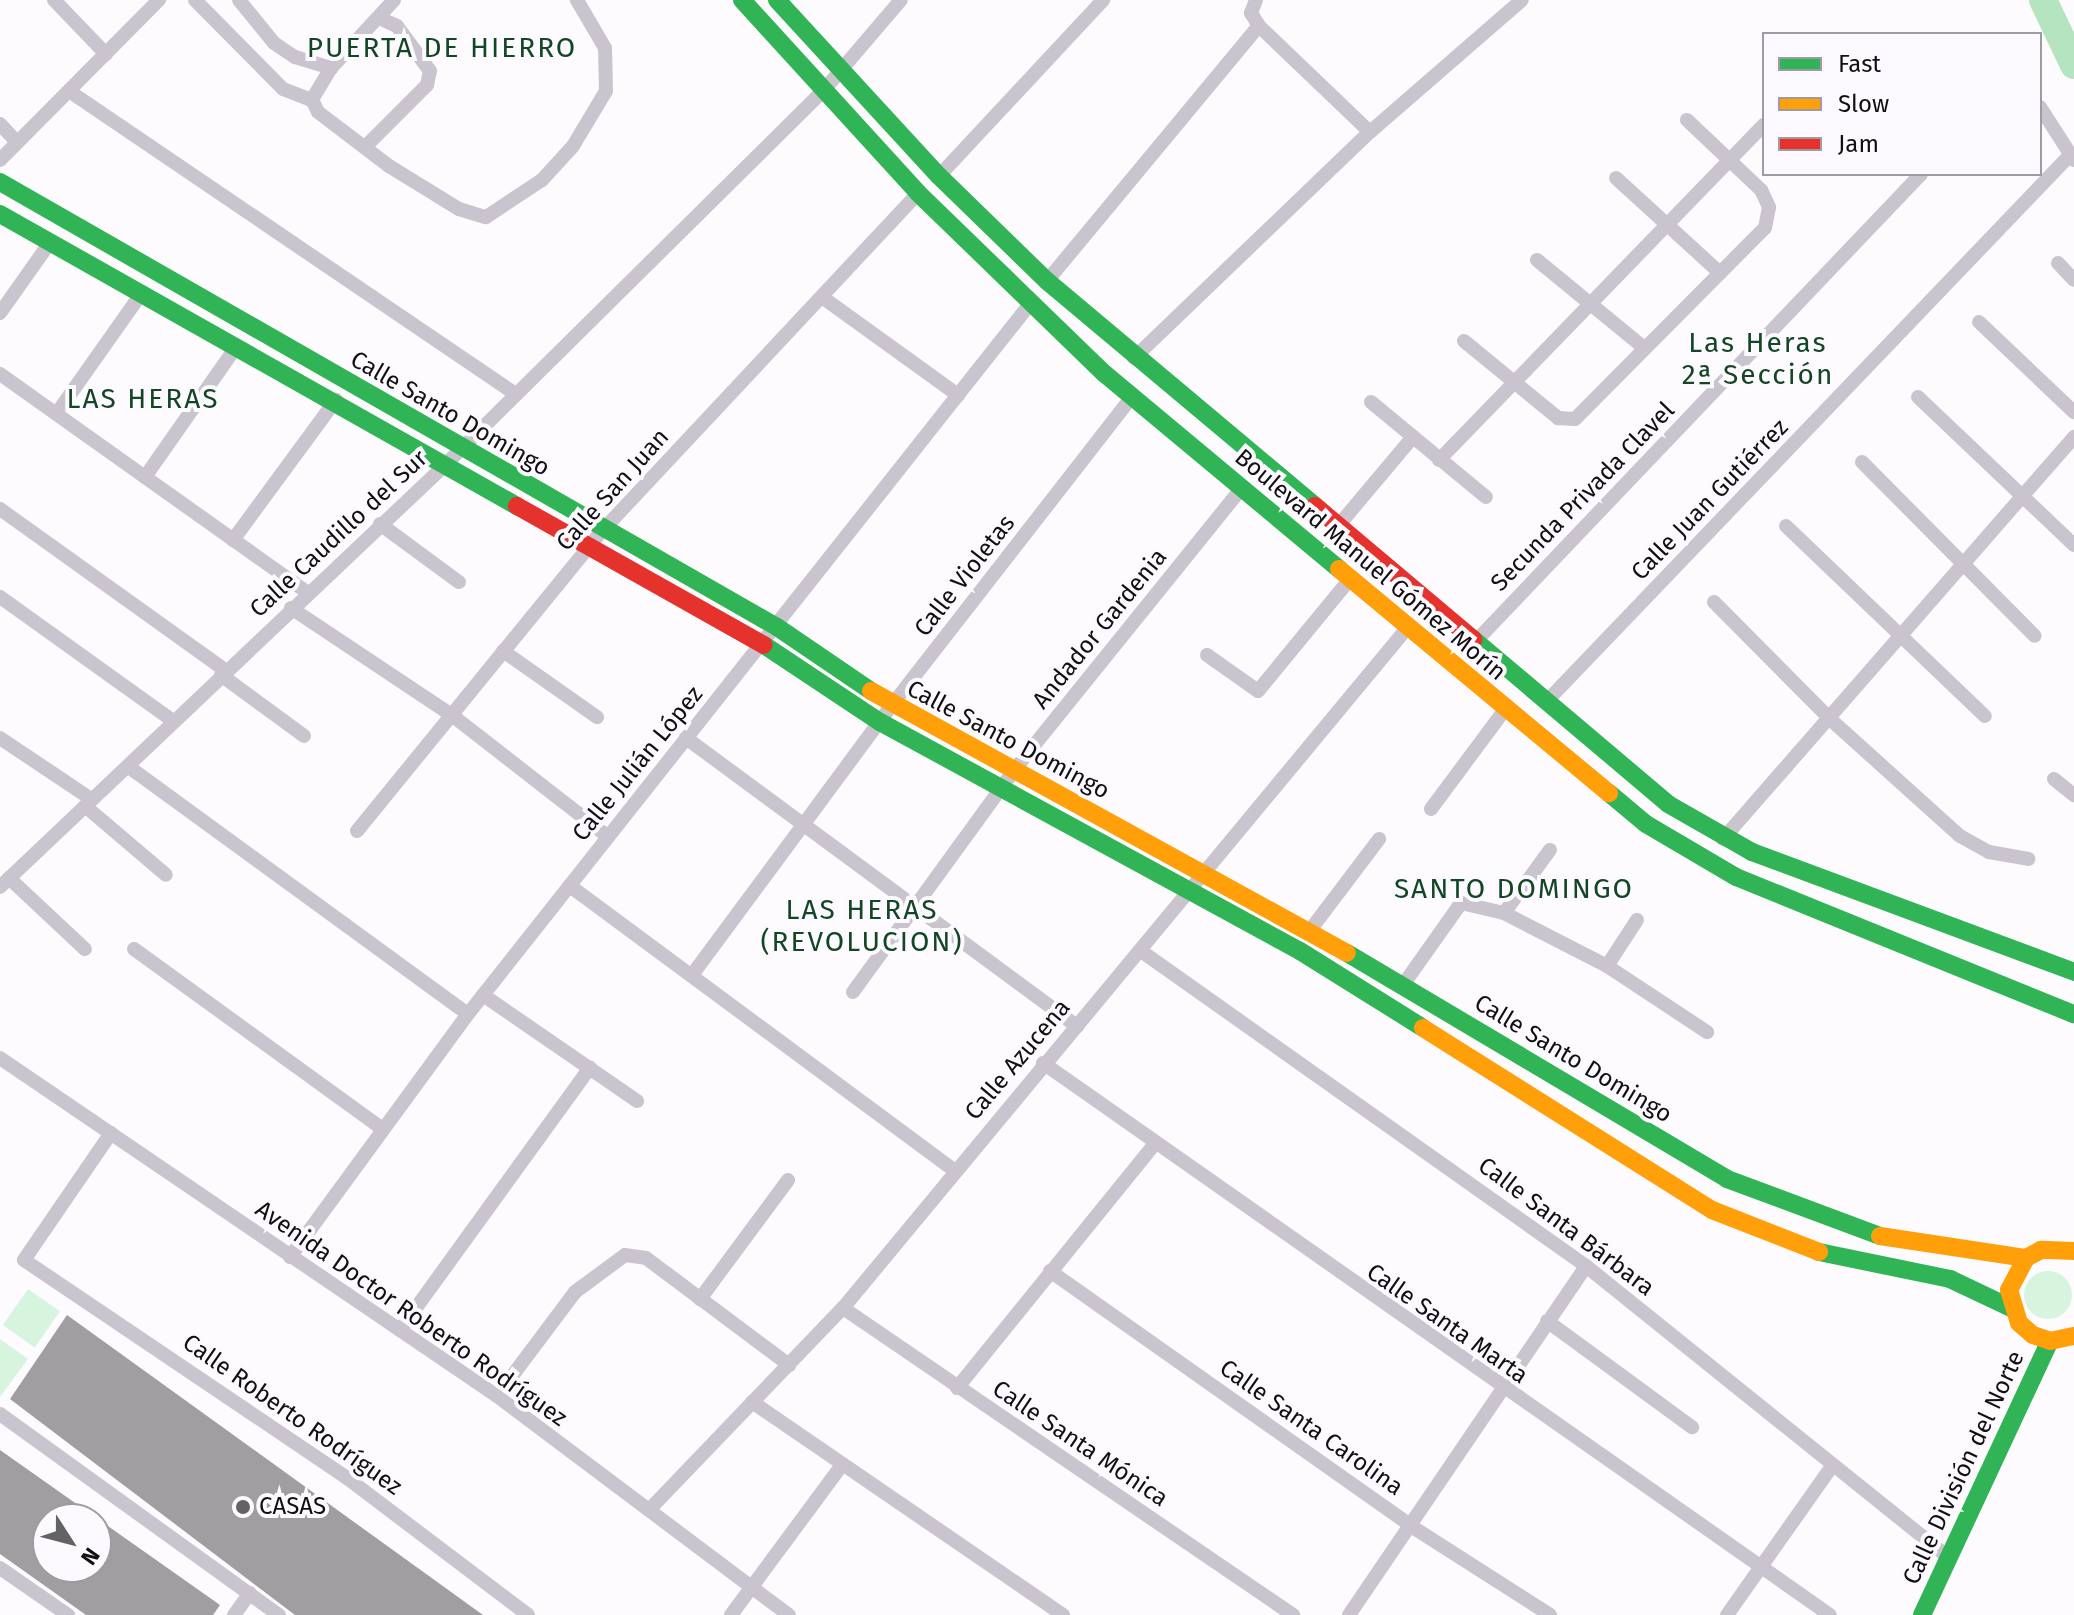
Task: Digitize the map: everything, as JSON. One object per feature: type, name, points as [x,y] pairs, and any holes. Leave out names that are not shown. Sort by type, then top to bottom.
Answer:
[{"type":"street","points":[[54,0],[106,54]]},
{"type":"street","points":[[0,160],[159,0]]},
{"type":"street","points":[[195,0],[283,89],[312,100],[365,147],[459,209],[486,217],[506,207],[573,146],[606,91],[605,48],[577,0]]},
{"type":"street","points":[[239,0],[274,43],[295,57],[331,68]]},
{"type":"street","points":[[312,100],[331,68],[394,0]]},
{"type":"street","name":"Boulevard Manuel Gómez Morín","points":[[742,0],[918,193],[1131,398],[1646,824],[1705,864],[2074,1014]]},
{"type":"street","name":"Boulevard Manuel Gómez Morín","points":[[777,0],[939,176],[1047,281],[1134,358],[1668,804],[1723,839],[2074,972]]},
{"type":"street","name":"Calle Caudillo del Sur","points":[[4,882],[129,767],[172,720],[307,592],[446,464],[514,393],[824,90],[901,0]]},
{"type":"street","points":[[939,176],[1103,0]]},
{"type":"street","points":[[1256,0],[1251,13],[1259,26],[1370,132]]},
{"type":"street","points":[[1134,358],[1370,132],[1520,0]]},
{"type":"street","points":[[365,147],[427,85],[430,71],[397,26],[379,18]]},
{"type":"street","points":[[1047,281],[1259,26]]},
{"type":"street","points":[[69,91],[514,393]]},
{"type":"street","points":[[2042,110],[2072,158]]},
{"type":"street","points":[[1464,341],[1512,383],[1565,422],[1720,273],[1765,228],[1769,207],[1731,158],[1687,120]]},
{"type":"street","points":[[0,124],[16,141]]},
{"type":"street","points":[[1439,460],[1762,127]]},
{"type":"street","name":"Calle Juan Gutiérrez","points":[[1547,701],[2072,158]]},
{"type":"street","name":"Secunda Privada Clavel","points":[[1476,641],[1919,176]]},
{"type":"street","points":[[1616,178],[1720,273]]},
{"type":"street","name":"Calle Santo Domingo","points":[[0,182],[602,531],[777,627],[892,705],[1015,769],[1403,985],[1727,1179],[1789,1207],[1927,1248],[2026,1258],[2041,1250],[2074,1251]]},
{"type":"street","name":"Calle San Juan","points":[[357,831],[602,531],[918,193]]},
{"type":"street","name":"Calle Santo Domingo","points":[[0,214],[336,400],[588,550],[764,645],[880,722],[1300,951],[1712,1210],[1798,1248],[1950,1279],[2011,1308]]},
{"type":"street","points":[[0,313],[51,241]]},
{"type":"street","points":[[1537,260],[1643,347]]},
{"type":"street","points":[[2058,263],[2074,280]]},
{"type":"street","points":[[57,413],[141,294]]},
{"type":"street","points":[[822,297],[958,395]]},
{"type":"street","name":"Calle Julián López","points":[[290,1257],[381,1128],[468,1014],[607,836],[764,645],[1030,304]]},
{"type":"street","points":[[1979,322],[2074,412]]},
{"type":"street","points":[[145,477],[236,347]]},
{"type":"street","points":[[0,374],[307,592]]},
{"type":"street","points":[[1918,397],[2025,493],[2074,545]]},
{"type":"street","name":"Calle Violetas","points":[[692,975],[808,827],[892,705],[1131,398]]},
{"type":"street","points":[[233,540],[336,400]]},
{"type":"street","points":[[1371,402],[1486,497]]},
{"type":"street","points":[[1338,526],[1413,437]]},
{"type":"street","points":[[1723,839],[2074,437]]},
{"type":"street","points":[[1862,462],[2035,636]]},
{"type":"street","name":"Andador Gardenia","points":[[853,992],[919,908],[1015,769],[1241,489]]},
{"type":"street","points":[[0,509],[304,736]]},
{"type":"street","points":[[380,524],[459,582]]},
{"type":"street","points":[[1786,526],[1985,716]]},
{"type":"street","points":[[1207,655],[1258,691],[1350,579]]},
{"type":"street","points":[[0,597],[172,720]]},
{"type":"street","points":[[1714,602],[1830,719],[1960,836],[1989,852],[2028,859]]},
{"type":"street","points":[[291,608],[453,716],[607,836]]},
{"type":"street","name":"Calle Azucena","points":[[649,1510],[843,1308],[954,1170],[1141,951],[1408,627]]},
{"type":"street","points":[[503,651],[597,717]]},
{"type":"street","points":[[1489,694],[1509,669]]},
{"type":"street","points":[[1431,809],[1506,708]]},
{"type":"street","points":[[0,738],[88,802],[166,875]]},
{"type":"street","points":[[686,738],[1077,1026]]},
{"type":"street","points":[[129,767],[468,1014]]},
{"type":"street","points":[[2054,779],[2074,795]]},
{"type":"street","points":[[1308,933],[1379,839]]},
{"type":"street","points":[[1504,913],[1550,850]]},
{"type":"street","points":[[4,882],[85,949]]},
{"type":"street","points":[[570,886],[954,1170]]},
{"type":"street","points":[[1403,985],[1461,903],[1504,913],[1607,966],[1707,1032]]},
{"type":"street","points":[[1607,966],[1637,920]]},
{"type":"street","points":[[134,949],[381,1128]]},
{"type":"street","name":"Calle Santa Bárbara","points":[[1141,951],[1586,1266],[1949,1558]]},
{"type":"street","points":[[483,995],[637,1101]]},
{"type":"street","name":"Avenida Doctor Roberto Rodríguez","points":[[0,1058],[497,1396],[789,1615]]},
{"type":"street","name":"Calle Santa Marta","points":[[1043,1063],[1153,1146],[1759,1569],[1830,1615]]},
{"type":"street","points":[[400,1330],[590,1068]]},
{"type":"street","name":"Calle Roberto Rodríguez","points":[[111,1133],[24,1260],[347,1478],[528,1615]]},
{"type":"street","points":[[957,1388],[1153,1146]]},
{"type":"street","points":[[700,1299],[788,1180]]},
{"type":"street","points":[[497,1396],[575,1292],[625,1255],[646,1258],[789,1365]]},
{"type":"street","points":[[2026,1258],[2012,1281],[2011,1308],[2033,1335],[2050,1341],[2074,1336]]},
{"type":"street","points":[[1349,1615],[1411,1526],[1500,1387],[1586,1266]]},
{"type":"street","name":"Calle Santa Carolina","points":[[1050,1271],[1411,1526],[1550,1615]]},
{"type":"street","name":"Calle Santa Mónica","points":[[843,1308],[1293,1615]]},
{"type":"street","points":[[1547,1321],[1692,1427]]},
{"type":"street","name":"Calle División del Norte","points":[[1922,1615],[2050,1341]]},
{"type":"street","points":[[752,1402],[1063,1615]]},
{"type":"street","points":[[0,1414],[279,1615]]},
{"type":"street","points":[[731,1615],[842,1465]]},
{"type":"street","points":[[1727,1615],[1832,1466]]},
{"type":"street","points":[[0,1568],[68,1615]]},
{"type":"street","points":[[234,1615],[250,1593]]},
{"type":"green space","points":[[2048,1271],[2065,1278],[2072,1295],[2065,1312],[2048,1319],[2031,1312],[2024,1295],[2031,1278]]},
{"type":"green space","points":[[28,1289],[60,1311],[35,1347],[3,1325]]},
{"type":"green space","points":[[0,1339],[28,1359],[0,1397]]},
{"type":"building","name":"CASAS","points":[[67,1315],[483,1615],[295,1615],[10,1399]]},
{"type":"building","points":[[0,1450],[75,1503],[32,1503],[32,1577],[0,1554]]},
{"type":"building","points":[[112,1529],[220,1605],[213,1615],[86,1615],[41,1583],[112,1583]]},
{"type":"waterway","points":[[2043,0],[2074,65]]},
{"type":"traffic: fast","points":[[742,0],[918,193],[1105,374],[1339,569]]},
{"type":"traffic: fast","points":[[777,0],[939,176],[1047,281],[1315,506]]},
{"type":"traffic: fast","points":[[0,182],[777,627],[871,691]]},
{"type":"traffic: fast","points":[[0,214],[517,506]]},
{"type":"traffic: fast","points":[[1473,639],[1668,804],[1752,852],[2074,972]]},
{"type":"traffic: fast","points":[[764,645],[880,722],[1300,951],[1423,1028]]},
{"type":"traffic: fast","points":[[1609,793],[1646,824],[1736,877],[2074,1014]]},
{"type":"traffic: fast","points":[[1347,953],[1727,1179],[1880,1236]]},
{"type":"traffic: fast","points":[[1819,1252],[1950,1279],[2011,1308]]},
{"type":"traffic: fast","points":[[1922,1615],[2050,1341]]},
{"type":"traffic: slow","points":[[1339,569],[1609,793]]},
{"type":"traffic: slow","points":[[871,691],[1347,953]]},
{"type":"traffic: slow","points":[[1423,1028],[1712,1210],[1819,1252]]},
{"type":"traffic: slow","points":[[1880,1236],[2026,1258]]},
{"type":"traffic: slow","points":[[2074,1251],[2041,1250],[2026,1258],[2009,1290],[2019,1323],[2033,1335],[2050,1341],[2074,1336]]},
{"type":"traffic: jam","points":[[517,506],[764,645]]},
{"type":"traffic: jam","points":[[1315,506],[1473,639]]},
{"type":"place","name":"CASAS","points":[[243,1507]]},
{"type":"district","name":"PUERTA DE HIERRO","points":[[442,48]]},
{"type":"district","name":"Las Heras 2ª Sección","points":[[1758,359]]},
{"type":"district","name":"LAS HERAS","points":[[143,399]]},
{"type":"district","name":"SANTO DOMINGO","points":[[1514,889]]},
{"type":"district","name":"LAS HERAS (REVOLUCION)","points":[[862,926]]}]
